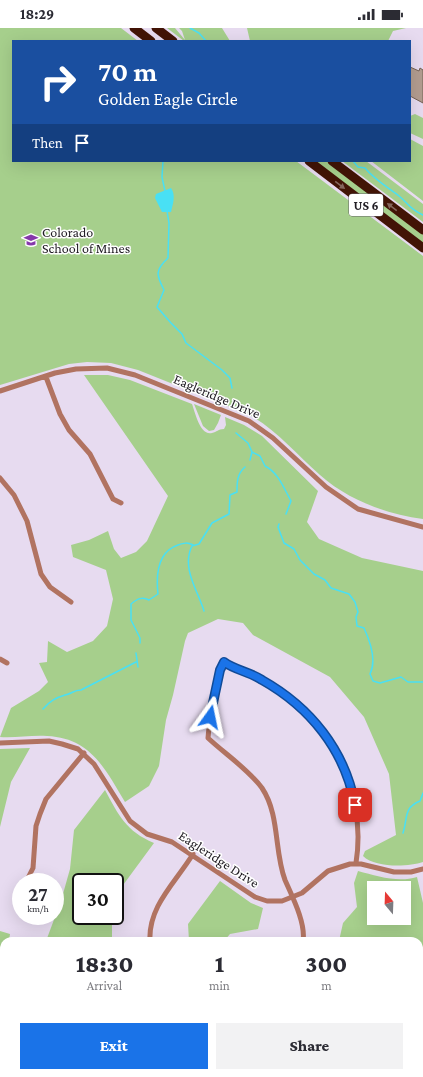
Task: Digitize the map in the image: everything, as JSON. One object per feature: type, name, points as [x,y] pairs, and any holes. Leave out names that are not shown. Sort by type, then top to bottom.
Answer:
[{"type":"highway","points":[[156,28],[172,40]]},
{"type":"highway","points":[[137,29],[150,40]]},
{"type":"highway","name":"US 6","points":[[310,162],[423,248]]},
{"type":"highway","name":"US 6","points":[[333,162],[423,230]]},
{"type":"street","name":"Eagleridge Drive","points":[[0,391],[46,376],[76,369],[100,368],[135,374],[249,421],[273,438],[326,487],[358,509],[423,527]]},
{"type":"street","points":[[46,376],[60,414],[66,425],[90,454],[113,499],[121,503]]},
{"type":"street","points":[[0,478],[14,495],[27,521],[41,574],[50,587],[71,602]]},
{"type":"street","points":[[0,659],[7,663]]},
{"type":"street","points":[[304,937],[301,922],[281,866],[273,815],[265,794],[252,777],[208,738],[210,717],[220,670],[224,662],[260,678],[284,693],[321,729],[332,744],[341,760],[353,796],[358,837],[359,863],[394,872],[411,872],[423,869]]},
{"type":"street","name":"Eagleridge Drive","points":[[0,743],[49,741],[62,744],[84,753],[94,764],[130,821],[147,834],[172,842],[193,854],[255,897],[272,902],[292,898],[306,890],[328,871],[359,863]]},
{"type":"street","points":[[30,873],[33,868],[36,826],[43,807],[56,786],[84,753]]},
{"type":"street","points":[[151,937],[154,916],[160,901],[193,854]]},
{"type":"green space","points":[[0,28],[121,28],[137,40],[12,40],[12,162],[297,162],[423,256],[423,519],[395,514],[355,499],[331,484],[277,434],[248,414],[138,370],[111,363],[87,362],[69,364],[0,385]]},
{"type":"green space","points":[[167,28],[175,28],[185,40],[183,40]]},
{"type":"green space","points":[[179,28],[222,28],[229,40],[185,40],[182,31]]},
{"type":"green space","points":[[247,28],[406,28],[393,31],[388,40],[250,40]]},
{"type":"green space","points":[[415,114],[423,118],[423,139],[411,133],[411,116]]},
{"type":"green space","points":[[411,140],[423,146],[423,201],[372,162],[411,162]]},
{"type":"green space","points":[[315,162],[328,162],[423,234],[423,245]]},
{"type":"green space","points":[[343,162],[367,162],[423,204],[423,222]]},
{"type":"green space","points":[[84,375],[108,375],[130,380],[192,404],[201,427],[208,433],[224,429],[226,425],[225,417],[244,425],[262,436],[318,491],[307,522],[319,539],[362,558],[423,571],[423,862],[409,865],[392,865],[375,863],[363,856],[365,851],[396,835],[389,774],[364,717],[330,677],[253,635],[243,623],[218,619],[188,633],[166,720],[159,766],[149,786],[125,802],[111,778],[95,757],[86,749],[75,743],[62,738],[47,736],[0,737],[11,708],[39,691],[48,682],[39,663],[47,662],[48,641],[67,652],[93,641],[107,626],[113,599],[106,570],[73,557],[71,545],[89,540],[108,531],[114,549],[121,558],[136,552],[147,541],[168,496]]},
{"type":"green space","points":[[194,404],[221,415],[214,430],[209,431],[203,426]]},
{"type":"green space","points":[[30,748],[11,782],[0,827],[0,749]]},
{"type":"green space","points":[[105,790],[124,822],[136,833],[154,843],[124,884],[124,873],[72,873],[72,925],[112,925],[112,937],[48,937],[52,925],[64,925],[64,890],[70,869],[74,830]]},
{"type":"green space","points":[[358,871],[380,877],[395,879],[410,879],[417,877],[423,903],[423,937],[340,937],[343,923],[357,907],[354,883]]},
{"type":"green space","points":[[220,881],[251,903],[263,908],[258,929],[230,934],[227,937],[189,937],[188,924]]},
{"type":"green space","points":[[0,931],[10,934],[10,937],[0,937]]},
{"type":"water","points":[[171,188],[174,197],[171,212],[162,212],[155,198],[156,194]]},
{"type":"building","points":[[411,67],[419,71],[420,68],[423,70],[423,103],[411,97]]},
{"type":"waterway","points":[[190,28],[199,33],[205,40]]},
{"type":"waterway","points":[[163,162],[162,177],[165,191]]},
{"type":"waterway","points":[[354,162],[358,167],[365,168],[418,213],[423,215]]},
{"type":"waterway","points":[[167,211],[169,223],[168,258],[161,266],[158,273],[159,280],[164,290],[157,307],[182,334],[186,343],[222,370],[230,378],[232,388]]},
{"type":"waterway","points":[[236,433],[248,443],[252,452],[260,456],[265,466],[270,469],[281,482],[291,501],[286,514]]},
{"type":"waterway","points":[[250,460],[252,452]]},
{"type":"waterway","points":[[204,611],[189,571],[189,554],[192,546],[199,544],[212,523],[229,514],[230,495],[237,492],[239,475],[245,467]]},
{"type":"waterway","points":[[279,524],[278,527],[284,543],[294,549],[300,560],[314,574],[325,580],[331,588],[349,594],[355,602],[358,612],[356,617],[357,626],[364,628],[372,651],[373,663],[370,674],[373,681],[380,683],[401,677],[408,682],[423,682]]},
{"type":"waterway","points":[[140,643],[140,638],[131,620],[131,604],[144,598],[149,600],[158,594],[157,580],[159,565],[166,553],[171,548],[187,543],[193,545]]},
{"type":"waterway","points":[[136,653],[138,667]]},
{"type":"waterway","points":[[43,709],[55,699],[81,690],[136,662]]},
{"type":"waterway","points":[[403,833],[408,810],[420,801],[423,793]]},
{"type":"place","name":"Colorado School of Mines","points":[[31,240]]},
{"type":"route","points":[[210,717],[220,670],[224,662],[260,678],[284,693],[321,729],[341,760],[350,784],[355,805]]}]
